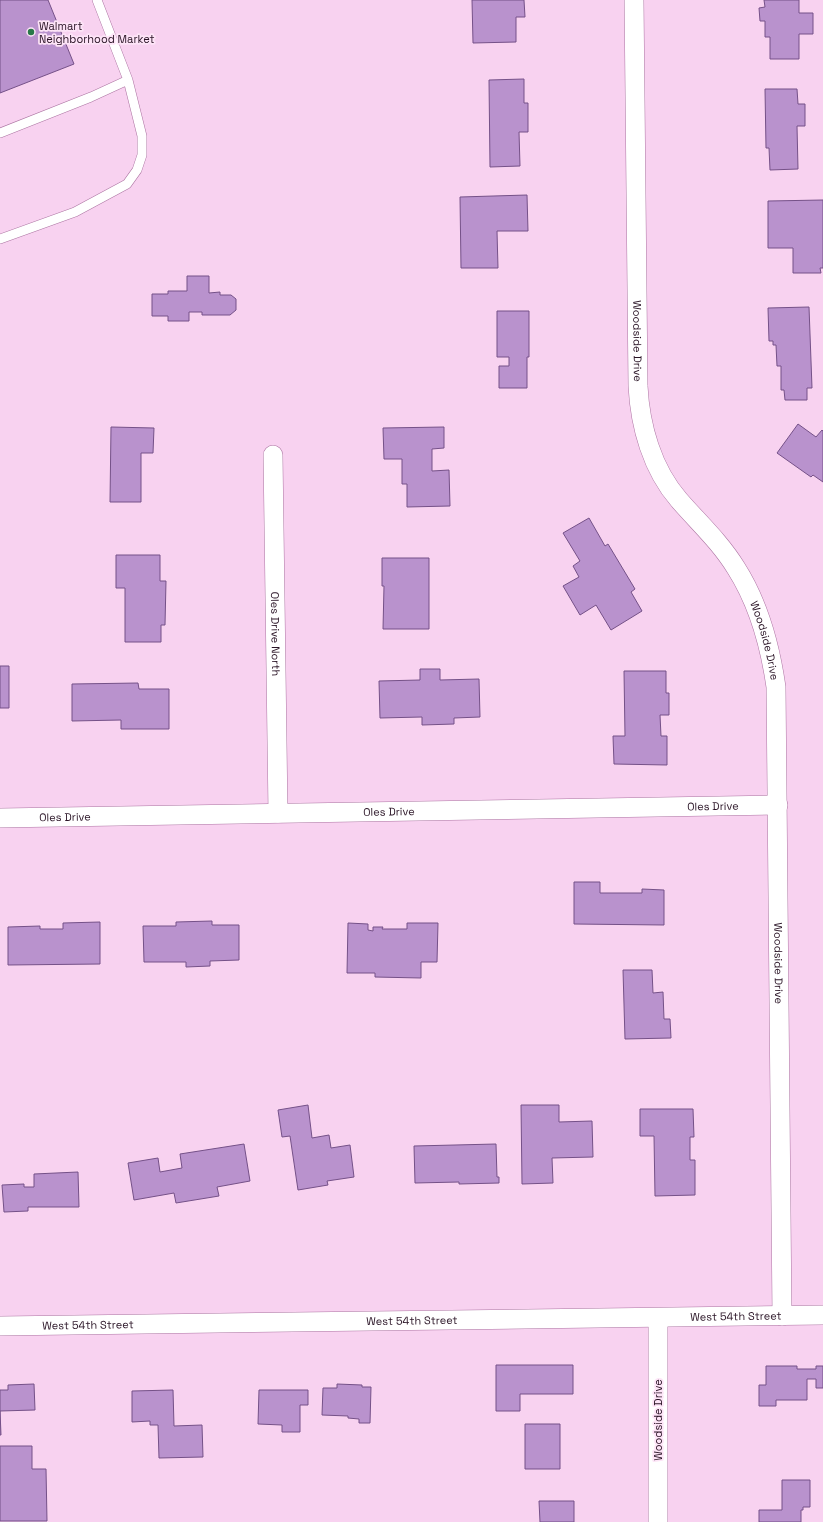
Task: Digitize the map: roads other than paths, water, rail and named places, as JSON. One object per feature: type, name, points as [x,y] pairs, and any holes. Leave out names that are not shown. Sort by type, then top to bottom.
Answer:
[{"type":"street","name":"Woodside Drive","points":[[634,0],[638,386],[642,419],[647,440],[655,462],[672,492],[723,549],[746,584],[769,644],[776,687],[782,1316]]},
{"type":"street","name":"Oles Drive North","points":[[272,455],[278,813]]},
{"type":"street","name":"Oles Drive","points":[[0,818],[778,805]]},
{"type":"street","name":"West 54th Street","points":[[0,1326],[823,1316]]},
{"type":"street","name":"Woodside Drive","points":[[658,1318],[658,1522]]},
{"type":"lane","points":[[0,239],[75,212],[127,184],[138,170],[142,155],[142,136],[128,80],[97,0]]},
{"type":"lane","points":[[0,133],[91,97],[128,80]]},
{"type":"place","name":"Walmart Neighborhood Market","points":[[31,32]]}]
